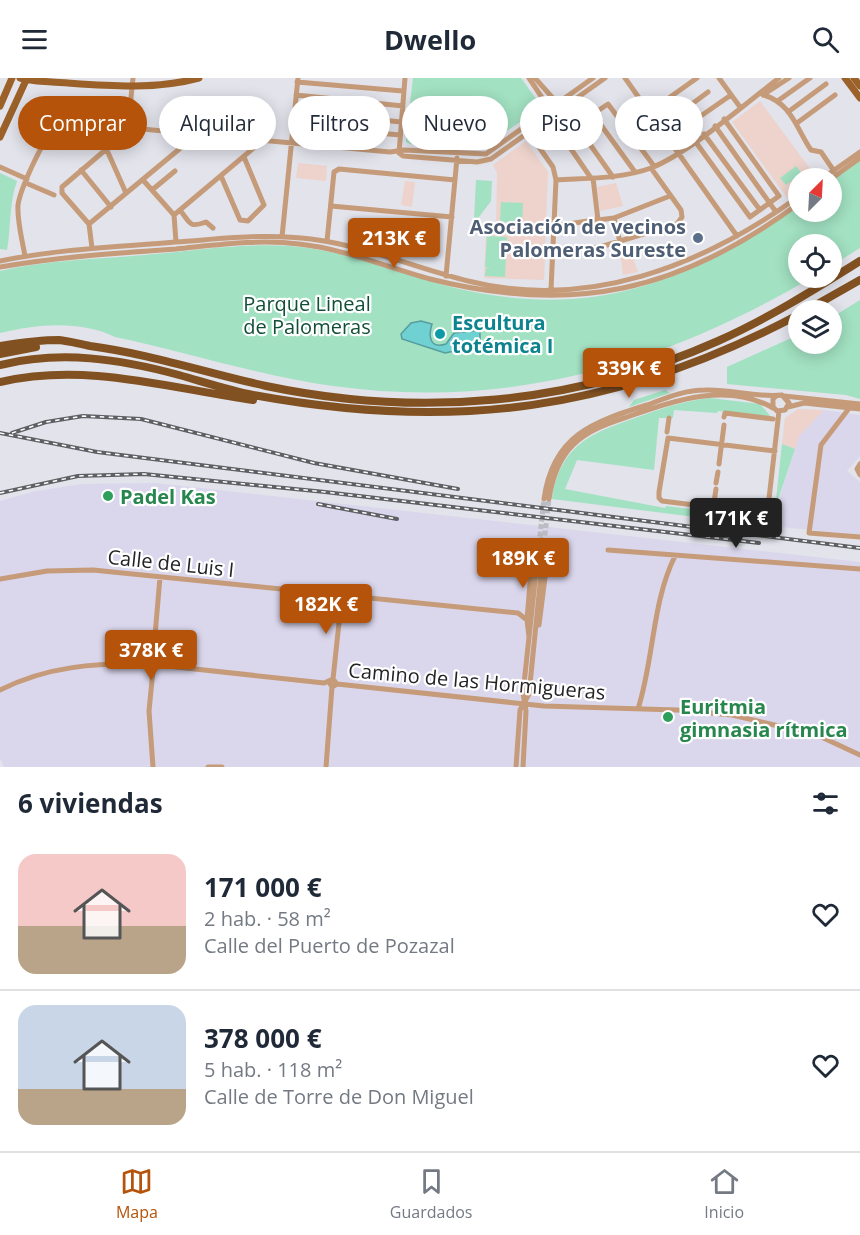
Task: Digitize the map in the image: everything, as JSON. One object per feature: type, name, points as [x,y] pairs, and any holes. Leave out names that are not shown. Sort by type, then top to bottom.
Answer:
[{"type":"highway","points":[[0,346],[57,340],[128,351],[254,383],[327,397],[402,404],[491,401],[599,382],[694,351],[772,314],[860,261]]},
{"type":"highway","points":[[825,300],[860,280]]},
{"type":"highway","points":[[0,365],[38,358],[111,359],[250,394],[299,403],[364,411],[427,414],[491,411],[554,402],[610,390],[668,372],[748,340],[788,320]]},
{"type":"highway","points":[[0,354],[35,347],[77,344]]},
{"type":"highway","points":[[0,382],[38,375],[104,375],[281,404],[299,403]]},
{"type":"main road","points":[[0,106],[12,78]]},
{"type":"main road","points":[[0,137],[30,79],[132,82],[199,78]]},
{"type":"main road","points":[[845,78],[860,98]]},
{"type":"main road","points":[[854,78],[860,86]]},
{"type":"street","points":[[403,96],[405,78]]},
{"type":"street","points":[[529,78],[541,96]]},
{"type":"street","points":[[535,78],[549,96]]},
{"type":"street","points":[[568,96],[593,78]]},
{"type":"street","points":[[580,96],[605,78]]},
{"type":"street","points":[[625,78],[638,96]]},
{"type":"street","points":[[672,96],[697,78]]},
{"type":"street","points":[[760,210],[704,134],[779,78]]},
{"type":"street","points":[[748,102],[764,95],[789,78]]},
{"type":"street","points":[[779,100],[810,78]]},
{"type":"street","points":[[723,79],[740,107]]},
{"type":"street","points":[[399,153],[402,106],[296,95],[298,80],[403,91]]},
{"type":"street","points":[[788,112],[826,84]]},
{"type":"street","points":[[703,96],[708,92]]},
{"type":"street","points":[[703,115],[731,95]]},
{"type":"street","points":[[764,95],[779,100],[797,123],[811,150],[821,152],[832,168]]},
{"type":"street","points":[[797,123],[835,95]]},
{"type":"street","points":[[553,251],[620,242],[677,224],[682,217],[681,210],[608,104],[593,114],[634,172]]},
{"type":"street","points":[[702,150],[750,217],[780,196],[724,119]]},
{"type":"street","points":[[390,121],[401,122]]},
{"type":"street","points":[[613,177],[577,126],[562,136],[592,178],[598,220],[614,218],[670,196]]},
{"type":"street","points":[[715,126],[776,212]]},
{"type":"street","points":[[390,134],[400,135]]},
{"type":"street","points":[[367,150],[399,153],[409,150],[477,162],[491,159],[520,136]]},
{"type":"street","points":[[0,267],[25,260],[18,206],[41,150]]},
{"type":"street","points":[[92,249],[89,224],[61,190],[63,185],[104,150]]},
{"type":"street","points":[[107,150],[126,193]]},
{"type":"street","points":[[89,224],[178,150]]},
{"type":"street","points":[[174,215],[252,150]]},
{"type":"street","points":[[287,243],[282,236],[290,150]]},
{"type":"street","points":[[506,294],[549,294],[551,290],[556,180],[553,167],[541,150]]},
{"type":"street","points":[[556,180],[613,177],[634,172],[652,167],[682,150]]},
{"type":"street","points":[[679,152],[737,236]]},
{"type":"street","points":[[838,168],[860,152]]},
{"type":"street","points":[[221,176],[240,220],[248,221],[264,205],[244,157]]},
{"type":"street","points":[[446,276],[457,158]]},
{"type":"street","points":[[842,172],[860,158]]},
{"type":"street","points":[[0,167],[54,195]]},
{"type":"street","points":[[327,242],[334,172],[339,168],[456,180]]},
{"type":"street","points":[[81,170],[111,207]]},
{"type":"street","points":[[152,190],[175,171]]},
{"type":"street","points":[[143,180],[174,215],[176,242]]},
{"type":"street","points":[[0,261],[92,249],[282,236],[327,242],[379,253],[446,276],[507,289],[586,289],[642,278],[700,256],[788,204]]},
{"type":"street","points":[[331,206],[452,217]]},
{"type":"street","points":[[180,210],[192,225],[198,226],[206,222],[213,228]]},
{"type":"street","points":[[0,267],[83,255],[247,242],[287,243],[340,250],[400,270],[471,289],[506,294],[561,297],[615,291],[675,273],[721,252],[788,210]]},
{"type":"street","points":[[614,218],[620,242]]},
{"type":"street","points":[[554,226],[596,220]]},
{"type":"street","points":[[721,252],[736,240],[737,236]]},
{"type":"street","points":[[362,257],[385,261],[387,256],[379,253]]},
{"type":"street","points":[[400,270],[395,266],[397,262],[418,266]]},
{"type":"street","points":[[860,404],[694,390],[599,422],[579,432],[560,453],[548,477],[546,499],[564,455],[580,438],[598,427],[694,396],[764,402],[777,410],[797,403],[860,409]]},
{"type":"street","points":[[766,525],[775,451],[777,410],[772,402],[776,396]]},
{"type":"street","points":[[784,396],[789,403],[787,408]]},
{"type":"street","points":[[850,407],[821,445],[809,533],[860,537]]},
{"type":"street","points":[[724,417],[725,413],[773,419]]},
{"type":"street","points":[[667,432],[669,418]]},
{"type":"street","points":[[722,441],[724,425]]},
{"type":"street","points":[[767,514],[662,501],[659,499],[659,492],[668,438],[775,451]]},
{"type":"street","points":[[719,464],[721,448]]},
{"type":"street","points":[[860,464],[857,469],[860,475]]},
{"type":"street","points":[[714,502],[718,472]]},
{"type":"street","points":[[516,767],[520,710],[530,694],[536,638],[542,612],[544,545],[542,540],[536,541],[533,546],[527,620],[529,637]]},
{"type":"street","points":[[544,545],[552,544],[558,548]]},
{"type":"street","points":[[523,767],[525,703],[523,693],[529,637],[544,545]]},
{"type":"street","points":[[609,549],[860,569]]},
{"type":"street","points":[[639,709],[652,654],[653,638],[675,556]]},
{"type":"street","name":"Calle de Luis I","points":[[0,579],[63,570],[160,577],[518,613]]},
{"type":"street","points":[[148,664],[153,659],[160,577]]},
{"type":"street","points":[[326,767],[342,595]]},
{"type":"street","points":[[527,620],[518,613],[528,607]]},
{"type":"street","points":[[153,659],[158,665],[153,670],[149,711],[153,767]]},
{"type":"street","points":[[0,690],[26,678],[70,666],[115,662],[148,664],[153,670]]},
{"type":"street","name":"Camino de las Hormigueras","points":[[158,665],[525,703],[700,711],[757,719],[817,735],[860,755]]},
{"type":"street","points":[[208,767],[222,767]]},
{"type":"shaded area","points":[[760,101],[810,168],[788,168],[788,199],[732,122]]},
{"type":"shaded area","points":[[520,145],[520,150],[532,150],[548,172],[544,280],[484,278],[486,235],[496,224],[497,173],[493,165]]},
{"type":"shaded area","points":[[298,163],[327,166],[326,181],[296,178]]},
{"type":"shaded area","points":[[405,181],[415,182],[412,207],[401,205]]},
{"type":"shaded area","points":[[616,183],[623,206],[600,211],[597,187]]},
{"type":"shaded area","points":[[401,220],[411,221],[408,257],[396,251]]},
{"type":"shaded area","points":[[629,247],[638,272],[623,275],[620,251]]},
{"type":"shaded area","points":[[798,409],[824,410],[799,436],[795,449],[782,444],[785,418]]},
{"type":"shaded area","points":[[824,410],[860,415],[860,456],[847,471],[860,482],[860,535],[771,526],[799,436]]},
{"type":"shaded area","points":[[156,483],[860,562],[860,767],[4,767],[0,758],[0,501],[32,492],[81,484]]},
{"type":"green space","points":[[413,78],[521,78],[534,96],[520,96],[520,122],[508,130],[508,96],[411,96]]},
{"type":"green space","name":"Parque Lineal de Palomeras","points":[[860,160],[860,248],[842,259],[842,234],[788,234],[788,288],[793,288],[755,309],[698,335],[640,357],[581,374],[522,386],[460,392],[398,392],[333,386],[251,370],[87,328],[58,325],[29,327],[0,333],[0,271],[53,262],[232,246],[276,245],[320,250],[455,288],[505,297],[551,300],[594,297],[636,288],[677,274],[717,256],[788,212],[788,222],[842,222],[842,174]]},
{"type":"green space","points":[[788,172],[788,184],[786,185],[780,178]]},
{"type":"green space","points":[[0,173],[17,181],[11,206],[7,250],[0,249]]},
{"type":"green space","points":[[476,180],[492,181],[491,201],[476,221],[474,220]]},
{"type":"green space","points":[[501,202],[523,203],[522,223],[500,222]]},
{"type":"green space","points":[[487,236],[507,237],[505,277],[485,276],[486,268],[491,268],[485,267]]},
{"type":"green space","points":[[860,300],[860,399],[846,395],[727,384],[727,367],[788,340],[788,354],[842,354],[842,311]]},
{"type":"green space","points":[[665,390],[670,393],[629,407],[634,400]]},
{"type":"green space","points":[[710,398],[760,404],[772,418],[718,411],[717,413],[674,410],[673,418],[659,418],[654,470],[577,460],[565,489],[665,508],[666,506],[708,511],[709,514],[760,517],[759,525],[552,499],[562,466],[580,444],[592,436],[665,408]]},
{"type":"green space","points":[[782,444],[795,449],[775,509]]},
{"type":"water","points":[[421,321],[432,324],[430,337],[436,345],[446,344],[454,333],[480,330],[480,339],[469,348],[445,353],[402,339],[401,334],[411,323]]},
{"type":"tunnel","points":[[539,544],[544,499]]},
{"type":"tunnel","points":[[544,543],[549,499]]},
{"type":"railway","points":[[12,433],[46,422],[83,416],[141,419],[314,463],[458,489]]},
{"type":"railway","points":[[0,433],[97,452],[860,548]]},
{"type":"railway","points":[[0,493],[78,476],[144,474],[325,492],[759,543]]},
{"type":"railway","points":[[318,504],[397,519]]},
{"type":"place","name":"Asociación de vecinos Palomeras Sureste","points":[[698,238]]},
{"type":"place","name":"Escultura totémica I","points":[[440,334]]},
{"type":"place","name":"Padel Kas","points":[[108,496]]},
{"type":"place","name":"Euritmia gimnasia rítmica","points":[[668,717]]}]
